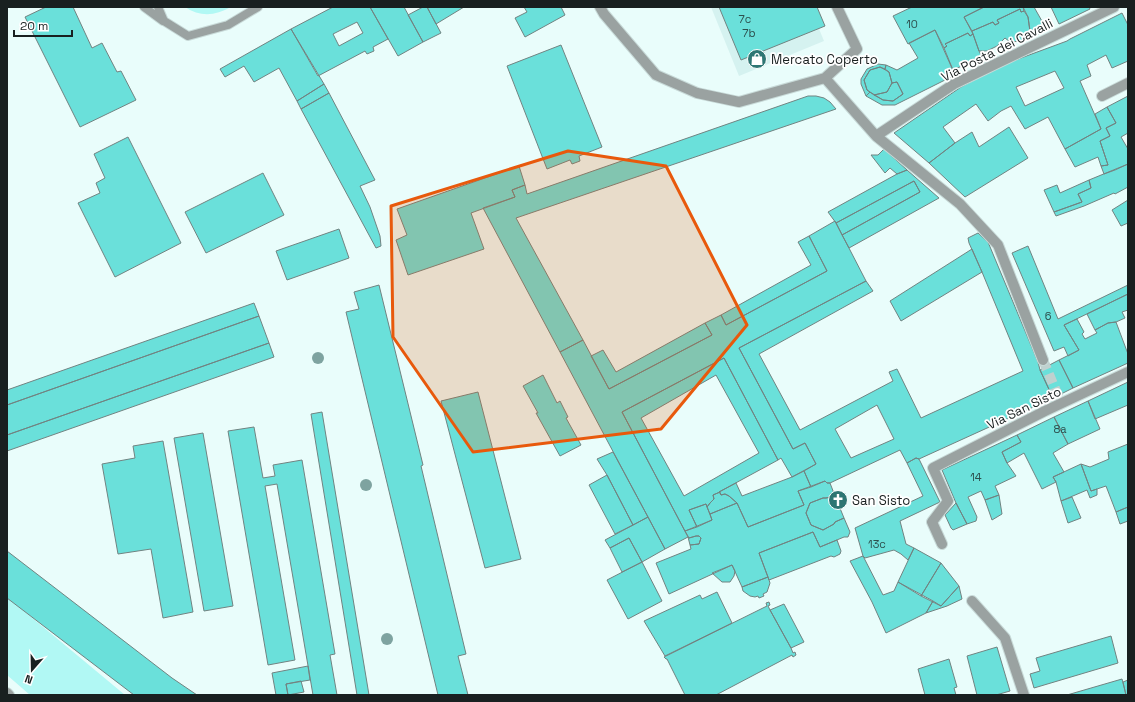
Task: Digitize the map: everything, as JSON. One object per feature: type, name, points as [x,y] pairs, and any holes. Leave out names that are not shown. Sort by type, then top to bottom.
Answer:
[{"type":"street","points":[[600,7],[604,14],[656,75],[697,93],[739,102],[825,78],[857,49],[837,7]]},
{"type":"street","name":"Via Posta dei Cavalli","points":[[876,136],[954,84],[1114,7]]},
{"type":"street","points":[[825,78],[876,136],[960,204],[998,244],[1043,360]]},
{"type":"street","points":[[1102,96],[1128,83]]},
{"type":"street","name":"Via San Sisto","points":[[942,544],[932,522],[948,501],[933,468],[1061,403],[1128,372]]},
{"type":"street","points":[[972,601],[1005,638],[1024,695]]},
{"type":"lane","points":[[144,7],[188,36],[228,25],[258,7]]},
{"type":"lane","points":[[158,7],[164,21]]},
{"type":"highlighted area","points":[[568,151],[666,166],[747,325],[661,429],[473,452],[393,337],[391,206]]},
{"type":"shaded area","points":[[185,7],[231,7],[213,14],[202,14]]},
{"type":"shaded area","name":"Mercato Coperto","points":[[711,7],[810,7],[824,41],[739,76]]},
{"type":"shaded area","points":[[7,597],[125,695],[30,695],[7,675]]},
{"type":"building","points":[[46,7],[73,7],[92,48],[102,43],[117,72],[121,71],[136,100],[80,127],[25,17]]},
{"type":"building","points":[[333,7],[370,7],[388,39],[373,47],[374,51],[367,54],[365,51],[318,76],[291,29]],"holes":[[[357,22],[363,33],[339,46],[333,34]]]},
{"type":"building","points":[[370,7],[404,7],[423,42],[398,56]]},
{"type":"building","points":[[423,7],[427,7],[441,33],[423,42],[408,15]]},
{"type":"building","points":[[427,7],[464,7],[436,24]]},
{"type":"building","points":[[524,7],[561,7],[565,15],[525,37],[515,18],[527,12]]},
{"type":"building","name":"Mercato Coperto","points":[[719,7],[817,7],[825,26],[741,60]]},
{"type":"building","points":[[912,7],[984,7],[964,17],[973,34],[970,36],[968,33],[945,44],[947,46],[944,48],[935,30],[908,44],[893,16]]},
{"type":"building","points":[[984,7],[1023,7],[1024,11],[1021,12],[1020,9],[997,20],[999,23],[995,25],[993,22],[972,31],[964,17]]},
{"type":"building","points":[[1023,7],[1034,7],[1047,30],[1031,37],[1028,17]]},
{"type":"building","points":[[1051,7],[1089,7],[1090,9],[1059,24]]},
{"type":"building","points":[[1020,9],[1021,12],[1024,11],[1028,17],[1030,32],[1021,41],[1010,42],[1005,38],[997,46],[987,51],[979,51],[972,31],[993,22],[995,25],[999,23],[997,20]]},
{"type":"building","points":[[1122,13],[1128,25],[1128,61],[1112,68],[1106,55],[1087,65],[1091,76],[1080,81],[1101,129],[1065,149],[1048,117],[1025,129],[1011,106],[1001,111],[988,121],[976,104],[943,127],[955,143],[929,163],[894,133],[961,87],[981,76],[1002,65],[1070,39]],"holes":[[[1055,71],[1064,88],[1025,106],[1016,87]]]},
{"type":"building","points":[[291,29],[324,84],[297,101],[279,68],[254,82],[244,66],[225,77],[220,69]]},
{"type":"building","points":[[935,30],[955,75],[895,105],[882,105],[866,96],[870,92],[883,100],[893,101],[903,94],[897,82],[892,83],[889,72],[885,69],[886,65],[897,70],[918,58],[909,43]]},
{"type":"building","points":[[968,33],[970,36],[973,34],[982,57],[953,70],[944,48],[947,46],[945,44]]},
{"type":"building","points":[[561,45],[602,147],[579,156],[580,161],[572,164],[570,160],[547,169],[507,66]]},
{"type":"building","points":[[878,64],[886,65],[885,69],[880,67],[870,70],[864,80],[867,90],[870,92],[866,96],[861,84],[861,79],[867,69]]},
{"type":"building","points":[[880,67],[889,72],[892,83],[887,92],[874,95],[867,90],[864,80],[870,70]]},
{"type":"building","points":[[897,82],[903,94],[893,101],[883,100],[874,95],[887,92],[892,83]]},
{"type":"building","points":[[324,84],[329,93],[301,109],[297,101]]},
{"type":"building","points":[[329,93],[375,180],[360,186],[370,207],[380,236],[381,246],[376,248],[301,109]]},
{"type":"building","points":[[808,96],[824,98],[836,109],[516,218],[583,340],[560,352],[483,208],[515,197],[512,190],[525,185],[527,194]]},
{"type":"building","points":[[1128,96],[1128,133],[1121,137],[1128,149],[1128,164],[1104,174],[1101,166],[1108,165],[1100,141],[1110,136],[1106,128],[1116,123],[1107,107]]},
{"type":"building","points":[[1107,107],[1116,123],[1106,128],[1110,136],[1100,141],[1108,165],[1101,166],[1098,157],[1075,167],[1065,149],[1101,129],[1095,114]]},
{"type":"building","points":[[1009,127],[1028,158],[965,197],[929,163],[972,132],[979,147]]},
{"type":"building","points":[[128,137],[181,243],[115,277],[78,203],[100,193],[96,183],[105,178],[94,154]]},
{"type":"building","points":[[884,149],[907,170],[897,174],[890,168],[885,173],[871,155],[878,155]]},
{"type":"building","points":[[1128,164],[1128,187],[1115,194],[1114,193],[1056,216],[1054,212],[1082,202],[1078,194],[1091,188],[1089,180]]},
{"type":"building","points":[[519,166],[525,185],[512,190],[515,197],[471,213],[484,249],[408,275],[396,240],[407,235],[397,209]]},
{"type":"building","points":[[907,170],[939,198],[849,248],[842,235],[920,192],[914,181],[836,223],[828,212]]},
{"type":"building","points":[[263,173],[284,215],[206,253],[185,212]]},
{"type":"building","points":[[1089,180],[1091,188],[1078,194],[1082,202],[1054,212],[1044,190],[1057,185],[1060,193]]},
{"type":"building","points":[[914,181],[920,192],[842,235],[836,223]]},
{"type":"building","points":[[1128,200],[1128,223],[1121,226],[1112,210]]},
{"type":"building","points":[[835,221],[866,281],[739,348],[793,449],[805,443],[816,464],[792,477],[781,458],[778,460],[724,358],[622,412],[688,537],[665,549],[560,352],[583,340],[609,389],[712,335],[705,323],[721,315],[726,325],[827,271],[809,236]]},
{"type":"building","points":[[339,229],[349,258],[287,280],[276,251]]},
{"type":"building","points":[[978,233],[988,242],[1040,370],[1053,398],[919,459],[916,458],[907,463],[900,450],[830,483],[825,481],[811,487],[804,471],[816,464],[805,443],[793,449],[739,348],[866,281],[873,291],[759,354],[800,430],[893,381],[889,372],[897,369],[921,418],[1023,371],[968,238]],"holes":[[[877,405],[894,439],[851,458],[835,429]]]},
{"type":"building","points":[[809,236],[827,271],[726,325],[721,315],[811,265],[798,242]]},
{"type":"building","points":[[1028,246],[1058,319],[1128,285],[1128,294],[1064,325],[1079,350],[1068,356],[1064,347],[1054,351],[1012,253]]},
{"type":"building","points":[[972,249],[982,272],[901,321],[890,301]]},
{"type":"building","points":[[379,285],[423,465],[421,466],[466,654],[458,656],[468,695],[438,695],[346,312],[359,309],[354,292]]},
{"type":"building","points":[[1128,294],[1128,310],[1122,312],[1125,318],[1116,322],[1108,323],[1095,330],[1087,314]]},
{"type":"building","points":[[254,303],[259,316],[7,405],[7,390]]},
{"type":"building","points":[[259,316],[269,343],[7,435],[7,405]]},
{"type":"building","points":[[1077,319],[1084,332],[1082,334],[1085,339],[1097,333],[1095,330],[1108,323],[1116,322],[1128,354],[1128,363],[1073,388],[1059,360],[1079,350],[1064,325]]},
{"type":"building","points":[[705,323],[712,335],[609,389],[591,356],[603,350],[616,372]]},
{"type":"building","points":[[269,343],[274,357],[7,451],[7,435]]},
{"type":"building","points":[[724,358],[778,460],[713,495],[714,499],[707,507],[706,504],[689,510],[697,527],[685,531],[622,412]],"holes":[[[716,375],[759,453],[684,496],[641,418]]]},
{"type":"building","points":[[1059,360],[1073,388],[1053,398],[1040,370]]},
{"type":"building","points":[[543,375],[557,403],[560,401],[568,417],[566,418],[581,445],[560,456],[523,386]]},
{"type":"building","points":[[1128,382],[1128,405],[1095,419],[1088,401]]},
{"type":"building","points":[[478,392],[521,559],[485,568],[441,401]]},
{"type":"building","points":[[1088,401],[1100,429],[1068,444],[1054,417]]},
{"type":"building","points":[[322,412],[369,695],[357,695],[311,414]]},
{"type":"building","points":[[1054,417],[1068,444],[1053,453],[1064,472],[1053,477],[1056,482],[1042,489],[1024,453],[1007,463],[1002,452],[1021,442],[1017,435]]},
{"type":"building","points":[[254,427],[263,478],[275,476],[273,465],[302,460],[335,654],[330,655],[337,695],[313,695],[277,484],[265,486],[295,660],[268,665],[228,431]]},
{"type":"building","points":[[203,433],[233,606],[204,611],[174,438]]},
{"type":"building","points":[[1017,435],[1021,442],[1002,452],[1007,463],[1016,476],[995,486],[999,495],[985,500],[981,491],[968,497],[977,517],[976,521],[967,524],[942,470]]},
{"type":"building","points":[[163,441],[193,612],[163,618],[151,549],[118,554],[102,464],[135,458],[133,446]]},
{"type":"building","points":[[1128,444],[1128,507],[1116,512],[1106,486],[1091,491],[1081,464],[1090,467],[1109,459],[1108,452]]},
{"type":"building","points":[[613,452],[648,517],[633,525],[597,459]]},
{"type":"building","points":[[916,458],[919,459],[940,502],[900,521],[906,544],[914,548],[908,560],[894,550],[865,558],[863,556],[855,528],[923,496],[907,463]]},
{"type":"building","points":[[1081,464],[1091,491],[1097,489],[1097,495],[1090,498],[1087,490],[1061,501],[1056,482],[1053,477]]},
{"type":"building","points":[[804,471],[811,487],[798,491],[804,505],[748,527],[737,503],[729,496],[725,494],[721,495],[719,492],[736,483],[742,496]]},
{"type":"building","points":[[607,475],[633,525],[615,534],[589,485]]},
{"type":"building","points":[[825,481],[830,483],[835,496],[823,498],[810,503],[806,513],[811,525],[823,530],[844,518],[850,532],[848,537],[844,537],[820,547],[813,532],[759,553],[768,577],[742,587],[732,565],[669,594],[656,563],[691,549],[690,545],[699,544],[701,538],[699,536],[689,538],[685,531],[712,520],[710,514],[737,503],[748,527],[804,505],[798,491]]},
{"type":"building","points":[[720,492],[721,495],[725,494],[729,496],[737,503],[710,514],[707,507],[714,499],[713,495]]},
{"type":"building","points":[[999,495],[1002,514],[992,520],[985,500]]},
{"type":"building","points":[[835,496],[844,518],[823,530],[811,525],[806,513],[810,503],[823,498]]},
{"type":"building","points":[[1072,497],[1081,518],[1068,523],[1061,501]]},
{"type":"building","points":[[956,503],[967,524],[953,530],[945,515]]},
{"type":"building","points":[[706,504],[712,520],[697,527],[689,510]]},
{"type":"building","points":[[1128,507],[1128,521],[1120,524],[1116,512]]},
{"type":"building","points":[[648,517],[665,549],[642,562],[629,538],[610,548],[605,540]]},
{"type":"building","points":[[813,532],[820,547],[837,540],[841,551],[840,554],[834,557],[831,556],[769,580],[759,553]]},
{"type":"building","points":[[696,536],[701,538],[699,544],[690,545],[688,537]]},
{"type":"building","points":[[629,538],[642,562],[622,572],[610,548]]},
{"type":"building","points":[[914,548],[941,563],[921,596],[898,582]]},
{"type":"building","points":[[7,551],[172,678],[197,695],[134,695],[7,598]]},
{"type":"building","points":[[863,556],[883,595],[894,591],[898,582],[933,601],[926,613],[886,633],[872,602],[850,561]]},
{"type":"building","points":[[642,562],[662,601],[628,619],[607,580]]},
{"type":"building","points":[[941,563],[959,586],[941,606],[921,596]]},
{"type":"building","points":[[732,565],[735,571],[730,582],[722,582],[712,573]]},
{"type":"building","points":[[768,577],[770,583],[767,592],[763,594],[764,596],[759,598],[758,596],[750,596],[743,591],[742,587]]},
{"type":"building","points":[[959,586],[962,599],[926,613],[933,601],[941,606]]},
{"type":"building","points":[[717,592],[732,623],[665,656],[644,621],[700,595],[702,599]]},
{"type":"building","points":[[769,602],[770,605],[768,606],[770,610],[793,653],[795,652],[796,655],[793,657],[792,655],[716,695],[685,695],[667,659],[664,657],[767,606],[766,603]]},
{"type":"building","points":[[784,604],[804,642],[791,648],[770,610]]},
{"type":"building","points":[[1111,636],[1118,663],[1034,688],[1030,674],[1040,671],[1036,658]]},
{"type":"building","points":[[997,647],[1010,691],[996,695],[977,695],[967,656]]},
{"type":"building","points":[[949,659],[957,687],[954,688],[956,695],[925,695],[918,669]]},
{"type":"building","points":[[308,666],[310,680],[286,684],[288,695],[276,695],[272,673]]},
{"type":"building","points":[[1122,679],[1126,695],[1067,695]]},
{"type":"building","points":[[1128,680],[1128,695],[1126,695],[1123,682]]},
{"type":"building","points":[[301,681],[304,692],[288,695],[286,684]]},
{"type":"tunnel","points":[[1043,360],[1061,403]]},
{"type":"place","name":"Mercato Coperto","points":[[757,59]]},
{"type":"place","name":"San Sisto","points":[[838,500]]}]
